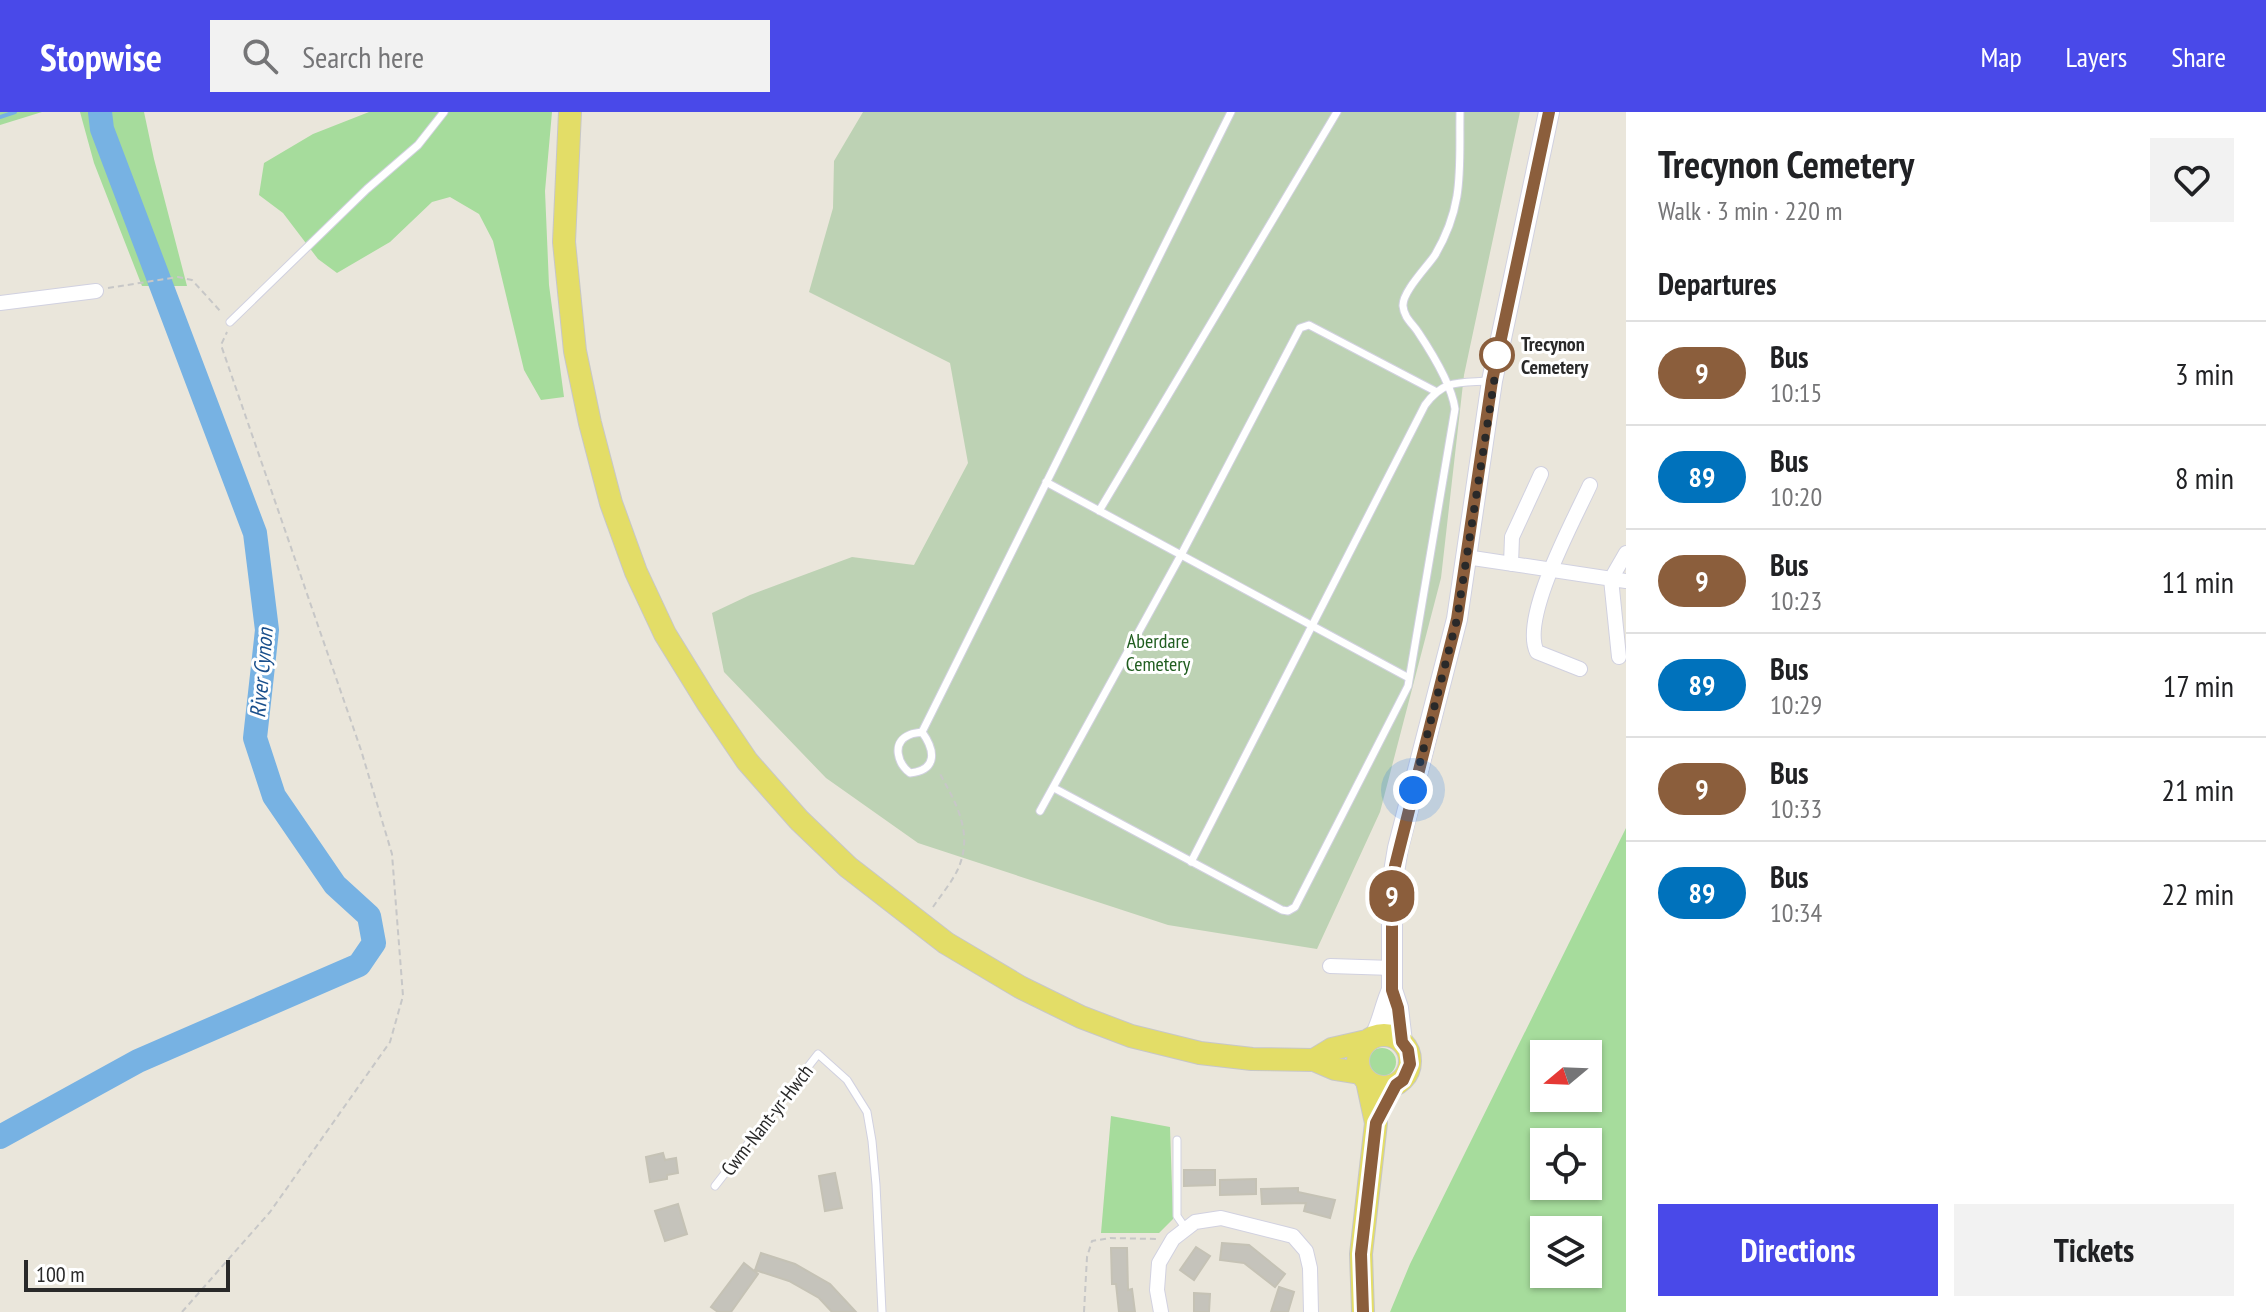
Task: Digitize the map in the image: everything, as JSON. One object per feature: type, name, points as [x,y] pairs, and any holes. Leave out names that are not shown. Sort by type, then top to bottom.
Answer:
[{"type":"main road","points":[[570,112],[564,242],[575,351],[611,503],[636,572],[665,634],[747,761],[799,820],[848,867],[921,924],[946,943],[1020,987],[1081,1017],[1131,1036],[1200,1053],[1252,1059],[1314,1060],[1363,1077],[1382,1088],[1403,1080],[1410,1064],[1408,1050],[1390,1035],[1332,1049],[1314,1060]]},
{"type":"main road","points":[[1402,1042],[1398,1008],[1392,990],[1392,884],[1398,848],[1457,619],[1492,381],[1549,112]]},
{"type":"main road","points":[[1376,1123],[1357,1060],[1371,1038],[1392,990]]},
{"type":"main road","points":[[1363,1312],[1361,1254],[1376,1123],[1396,1085]]},
{"type":"street","points":[[0,303],[96,291]]},
{"type":"street","points":[[1511,564],[1512,537],[1541,474]]},
{"type":"street","points":[[1580,669],[1537,652],[1532,643],[1543,588],[1590,485]]},
{"type":"street","points":[[1619,657],[1619,580],[1626,553]]},
{"type":"street","points":[[1466,557],[1619,580]]},
{"type":"street","points":[[1330,966],[1393,968]]},
{"type":"street","points":[[1161,1312],[1157,1290],[1159,1263],[1173,1239],[1195,1222],[1221,1218],[1293,1236],[1306,1251],[1310,1268],[1311,1312]]},
{"type":"lane","points":[[230,322],[367,189],[418,145],[444,112]]},
{"type":"lane","points":[[922,732],[1231,112]]},
{"type":"lane","points":[[1099,511],[1337,112]]},
{"type":"lane","points":[[1054,788],[1282,910],[1295,907],[1408,686],[1455,409],[1454,396],[1403,308],[1404,298],[1435,254],[1455,213],[1460,184],[1460,112]]},
{"type":"lane","points":[[1040,811],[1181,555],[1300,328],[1309,325],[1435,391]]},
{"type":"lane","points":[[1191,862],[1425,405],[1435,391],[1447,384],[1492,381]]},
{"type":"lane","points":[[1046,482],[1409,678]]},
{"type":"lane","points":[[922,732],[930,743],[932,759],[920,772],[910,773],[899,760],[898,749],[901,741],[909,735],[922,732]]},
{"type":"lane","name":"Cwm-Nant-yr-Hwch","points":[[715,1186],[818,1054],[847,1080],[867,1112],[876,1185],[882,1312]]},
{"type":"lane","points":[[1177,1140],[1177,1216],[1186,1229]]},
{"type":"path","points":[[96,291],[178,277],[192,280],[230,322],[221,345],[361,750],[392,854],[403,996],[390,1042],[279,1200],[182,1312]]},
{"type":"path","points":[[921,924],[958,870],[966,845],[962,819],[932,759]]},
{"type":"path","points":[[1084,1312],[1087,1257],[1092,1241],[1110,1238],[1173,1239]]},
{"type":"green space","points":[[0,112],[42,112],[0,125]]},
{"type":"green space","points":[[80,112],[144,112],[187,286],[142,286],[94,163]]},
{"type":"green space","points":[[369,112],[552,112],[545,191],[549,285],[564,397],[541,400],[524,370],[493,241],[479,214],[450,197],[432,202],[390,242],[337,273],[318,259],[283,213],[259,195],[264,163],[313,134]]},
{"type":"green space","name":"Aberdare Cemetery","points":[[863,112],[1520,112],[1464,375],[1441,578],[1380,812],[1317,949],[1168,925],[918,843],[826,778],[724,672],[712,613],[750,595],[852,557],[914,565],[968,463],[950,363],[809,292],[833,208],[834,161]]},
{"type":"green space","points":[[1626,828],[1626,1312],[1390,1312],[1410,1264]]},
{"type":"green space","points":[[1382,1048],[1392,1052],[1396,1062],[1392,1072],[1382,1076],[1372,1072],[1368,1062],[1372,1052]]},
{"type":"green space","points":[[1111,1116],[1170,1127],[1173,1219],[1159,1233],[1101,1233]]},
{"type":"building","points":[[663,1153],[665,1160],[676,1158],[678,1173],[650,1182],[646,1157]]},
{"type":"building","points":[[1184,1170],[1215,1170],[1215,1185],[1184,1186]]},
{"type":"building","points":[[835,1173],[842,1208],[825,1211],[819,1176]]},
{"type":"building","points":[[1256,1179],[1256,1194],[1220,1195],[1220,1180]]},
{"type":"building","points":[[1298,1188],[1298,1192],[1335,1200],[1330,1218],[1304,1211],[1306,1203],[1262,1204],[1261,1189]]},
{"type":"building","points":[[678,1204],[687,1234],[665,1241],[655,1211]]},
{"type":"building","points":[[1222,1243],[1249,1245],[1285,1274],[1275,1287],[1244,1263],[1220,1260]]},
{"type":"building","points":[[1196,1247],[1210,1256],[1194,1280],[1180,1270]]},
{"type":"building","points":[[1111,1248],[1127,1248],[1128,1290],[1132,1289],[1135,1312],[1119,1312],[1116,1284],[1112,1284]]},
{"type":"building","points":[[761,1253],[795,1264],[830,1284],[856,1312],[832,1312],[819,1298],[789,1281],[755,1270]]},
{"type":"building","points":[[744,1263],[758,1274],[731,1312],[718,1312],[711,1307]]},
{"type":"building","points":[[1279,1287],[1294,1292],[1288,1312],[1271,1312]]},
{"type":"building","points":[[1194,1293],[1210,1294],[1209,1312],[1194,1312]]},
{"type":"waterway","points":[[0,117],[15,112]]},
{"type":"waterway","name":"River Cynon","points":[[0,1137],[138,1061],[359,965],[374,943],[369,916],[335,885],[274,796],[255,738],[267,630],[255,533],[102,129],[100,112]]},
{"type":"bus line","name":"9","points":[[1363,1312],[1361,1254],[1376,1123],[1410,1064],[1408,1050],[1402,1042],[1398,1008],[1392,990],[1392,884],[1398,848],[1457,619],[1492,381],[1549,112]]},
{"type":"place","name":"Trecynon Cemetery","points":[[1497,355]]},
{"type":"route","points":[[1413,790],[1457,619],[1499,350],[1497,355]]}]
